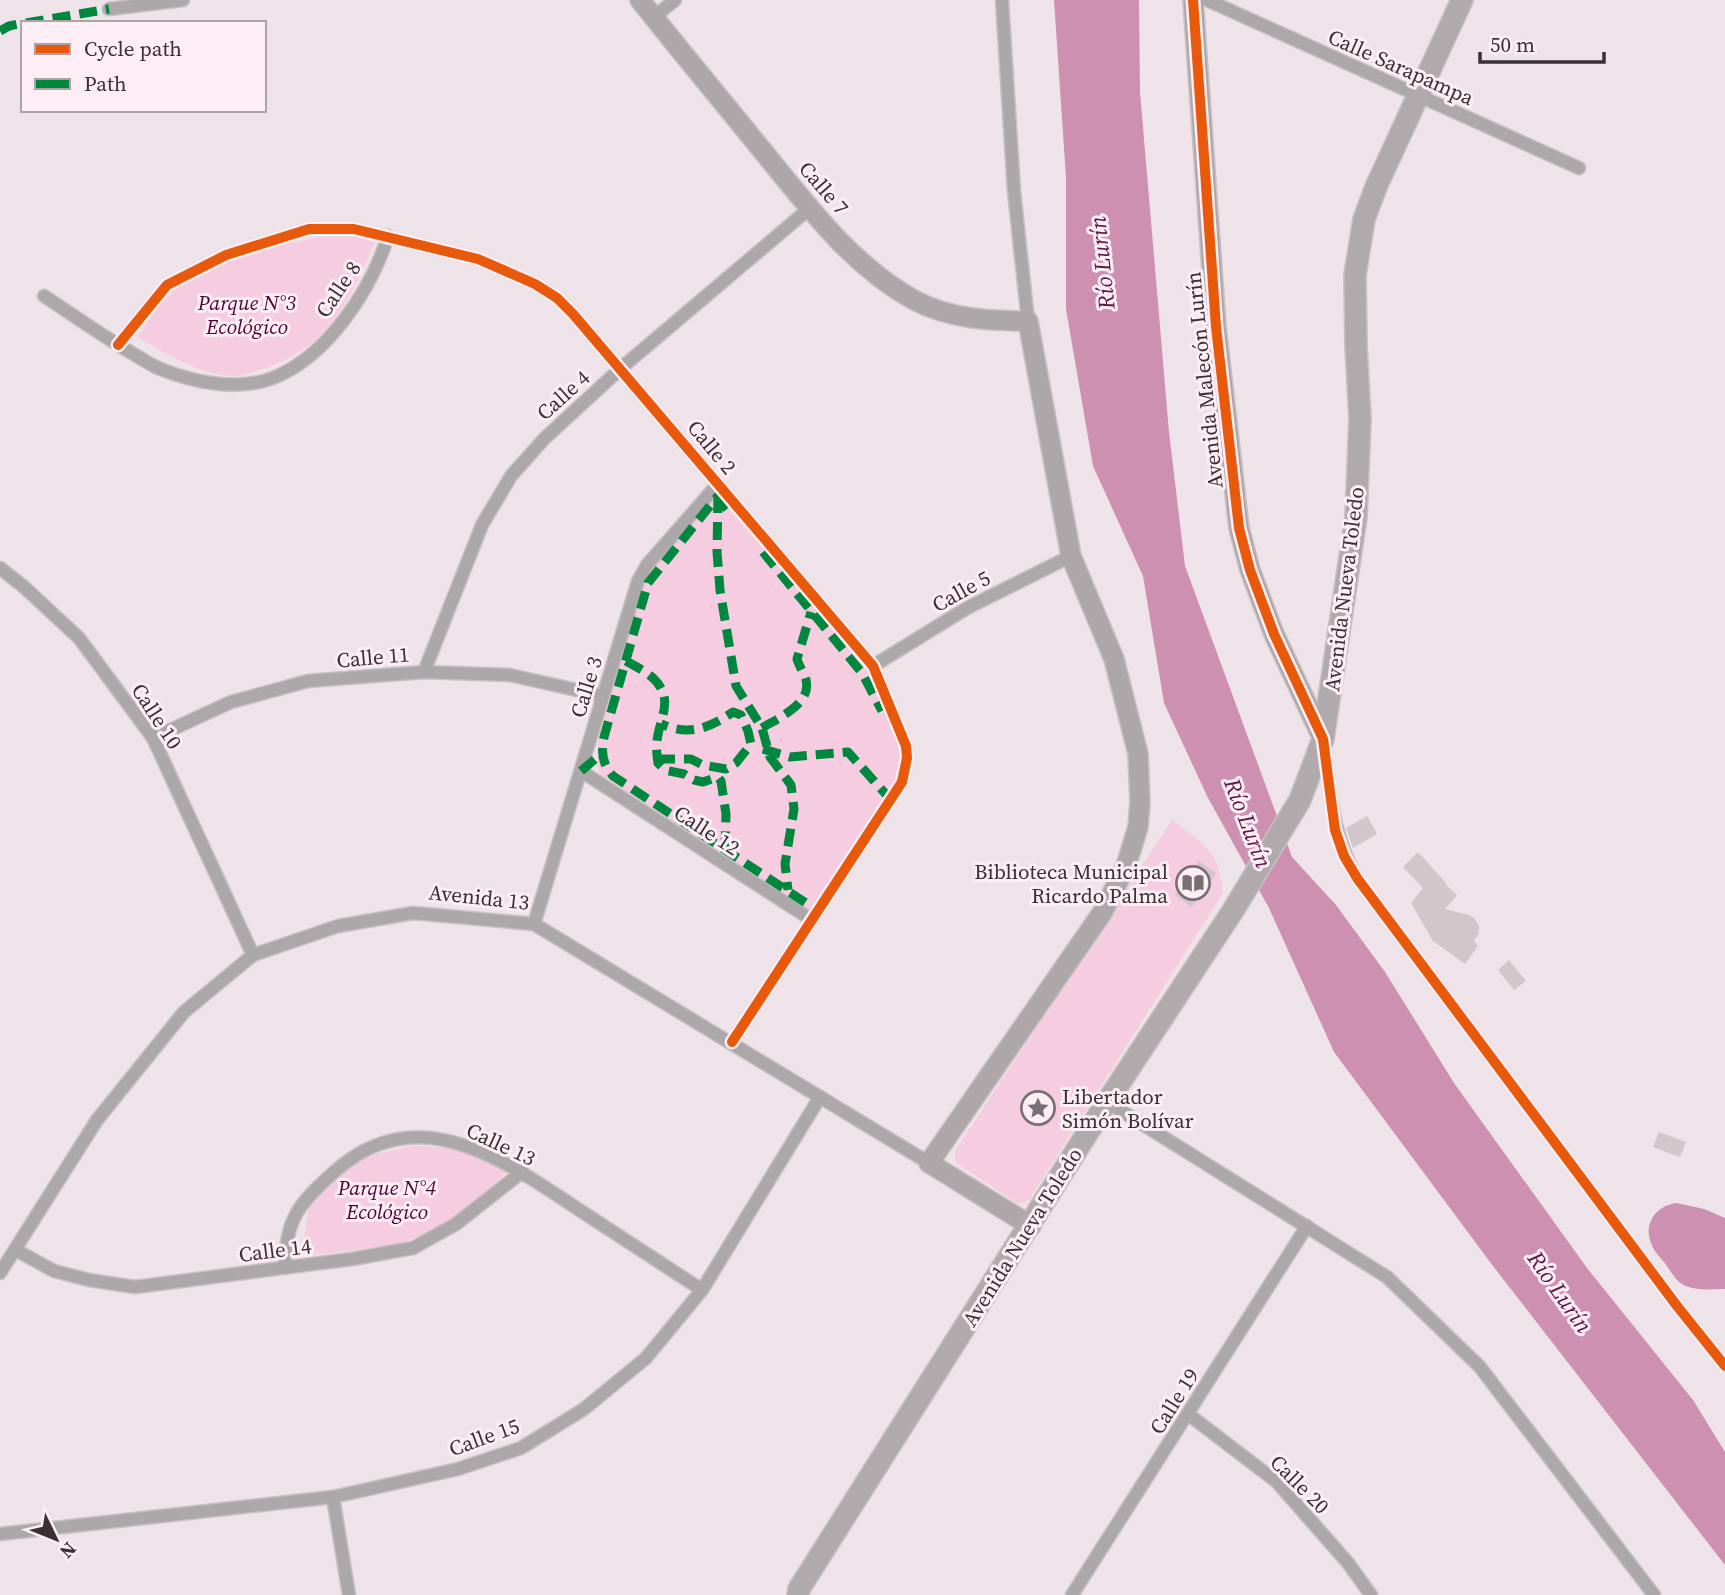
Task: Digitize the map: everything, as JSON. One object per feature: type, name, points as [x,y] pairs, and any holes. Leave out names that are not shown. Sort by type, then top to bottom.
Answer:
[{"type":"main road","name":"Avenida Nueva Toledo","points":[[798,1595],[799,1589],[1107,1102],[1234,909],[1300,800],[1324,739],[1356,517],[1360,418],[1355,275],[1368,209],[1462,0]]},
{"type":"street","points":[[109,9],[183,0]]},
{"type":"street","name":"Calle 7","points":[[640,0],[810,208],[872,271],[915,300],[946,313],[984,321],[1028,321]]},
{"type":"street","points":[[654,18],[676,0]]},
{"type":"street","points":[[929,1164],[1102,913],[1126,866],[1138,827],[1138,754],[1114,659],[1071,556],[1028,321],[1014,191],[1002,0]]},
{"type":"street","name":"Avenida Malecón Lurín","points":[[1193,0],[1216,327],[1239,528],[1250,570],[1274,634],[1324,739]]},
{"type":"street","name":"Calle Sarapampa","points":[[1207,0],[1579,168]]},
{"type":"street","name":"Calle 4","points":[[424,672],[482,525],[511,476],[544,439],[620,369],[810,208]]},
{"type":"street","name":"Calle 2","points":[[118,345],[167,285],[226,255],[309,229],[354,229],[478,258],[536,284],[573,314],[873,666],[906,746],[906,768],[902,782],[732,1042]]},
{"type":"street","name":"Calle 8","points":[[44,296],[160,369],[197,382],[237,384],[272,378],[308,358],[349,314],[375,270],[388,236]]},
{"type":"street","name":"Calle 3","points":[[534,924],[638,581],[647,565],[718,484]]},
{"type":"street","name":"Calle 5","points":[[873,666],[967,608],[1071,556]]},
{"type":"street","name":"Calle 10","points":[[0,568],[79,638],[153,738],[253,955]]},
{"type":"street","name":"Calle 11","points":[[153,738],[230,702],[308,681],[424,672],[510,675],[603,696]]},
{"type":"street","points":[[1324,739],[1335,830],[1344,856],[1357,878],[1677,1306],[1725,1366]]},
{"type":"street","name":"Calle 12","points":[[581,772],[812,920]]},
{"type":"street","name":"Avenida 13","points":[[0,1273],[97,1120],[184,1012],[253,955],[338,926],[413,914],[534,924],[1031,1226]]},
{"type":"street","name":"Calle 15","points":[[0,1534],[333,1497],[458,1469],[521,1448],[584,1409],[646,1358],[702,1290],[820,1097]]},
{"type":"street","points":[[1107,1102],[1387,1277],[1480,1367],[1654,1595]]},
{"type":"street","name":"Calle 13","points":[[285,1268],[285,1243],[290,1223],[304,1201],[361,1151],[385,1141],[409,1137],[452,1142],[483,1152],[523,1172],[702,1290]]},
{"type":"street","name":"Calle 14","points":[[16,1250],[54,1271],[135,1287],[352,1259],[413,1248],[456,1224],[523,1172]]},
{"type":"street","name":"Calle 19","points":[[1072,1595],[1307,1226]]},
{"type":"street","name":"Calle 20","points":[[1188,1414],[1276,1482],[1348,1563],[1371,1595]]},
{"type":"street","points":[[333,1497],[349,1595]]},
{"type":"green space","name":"Parque N°3 Ecológico","points":[[338,234],[376,239],[349,298],[338,315],[310,344],[292,356],[256,372],[230,376],[193,367],[137,337],[156,310],[179,287],[216,266],[256,252]]},
{"type":"green space","points":[[718,490],[868,673],[897,732],[901,747],[896,783],[810,910],[604,779],[598,770],[598,741],[644,584],[650,572]]},
{"type":"green space","points":[[1172,820],[1201,842],[1214,857],[1223,893],[1029,1200],[1018,1204],[955,1162],[955,1151]]},
{"type":"green space","name":"Parque N°4 Ecológico","points":[[412,1146],[461,1151],[507,1171],[476,1203],[434,1229],[401,1244],[314,1255],[305,1251],[303,1245],[309,1204],[340,1173],[371,1155]]},
{"type":"water","name":"Río Lurín","points":[[1054,0],[1139,0],[1140,92],[1169,432],[1185,566],[1292,857],[1336,905],[1385,972],[1454,1083],[1587,1268],[1693,1400],[1725,1452],[1725,1565],[1493,1266],[1334,1052],[1269,908],[1207,796],[1164,703],[1143,576],[1093,466],[1066,309],[1066,178]]},
{"type":"water","points":[[1677,1203],[1704,1209],[1725,1218],[1725,1289],[1700,1289],[1683,1285],[1654,1249],[1649,1236],[1650,1222],[1663,1207]]},
{"type":"building","points":[[1367,816],[1377,834],[1353,848],[1346,828]]},
{"type":"building","points":[[1418,852],[1457,895],[1445,909],[1469,915],[1479,926],[1479,933],[1474,941],[1478,946],[1465,964],[1433,941],[1411,903],[1423,888],[1403,867]]},
{"type":"building","points":[[1199,861],[1216,873],[1192,907],[1175,895]]},
{"type":"building","points":[[1509,960],[1526,981],[1514,990],[1498,970]]},
{"type":"building","points":[[1659,1132],[1686,1142],[1680,1157],[1653,1147]]},
{"type":"marked path","points":[[38,21],[109,9]]},
{"type":"marked path","points":[[0,31],[21,23]]},
{"type":"marked path","points":[[718,495],[717,552],[720,590],[736,686],[762,728],[770,757],[791,785],[794,809],[785,864],[788,890]]},
{"type":"marked path","points":[[727,509],[717,497],[648,583],[604,737],[603,758],[613,776],[809,905]]},
{"type":"marked path","points":[[763,552],[862,673],[882,711]]},
{"type":"marked path","points":[[762,728],[785,715],[804,696],[806,680],[797,659],[811,612]]},
{"type":"marked path","points":[[626,661],[651,676],[664,694],[664,710],[657,744],[658,763],[665,770],[684,774],[694,780],[703,782],[718,777],[721,781],[726,814],[725,849]]},
{"type":"marked path","points":[[657,759],[691,759],[703,765],[726,769],[736,763],[751,744],[741,715],[733,712],[698,729],[681,730],[661,724]]},
{"type":"marked path","points":[[763,749],[790,757],[848,752],[891,800]]},
{"type":"marked path","points":[[581,771],[601,754]]},
{"type":"cycle path","points":[[1193,0],[1216,327],[1239,528],[1250,570],[1274,634],[1323,739],[1335,830],[1344,856],[1357,878],[1677,1306],[1725,1366]]},
{"type":"cycle path","points":[[118,345],[167,285],[226,255],[309,229],[354,229],[478,259],[535,284],[557,298],[573,314],[873,666],[906,746],[907,758],[902,782],[732,1042]]},
{"type":"place","name":"Biblioteca Municipal Ricardo Palma","points":[[1193,883]]},
{"type":"place","name":"Libertador Simón Bolívar","points":[[1038,1108]]}]
